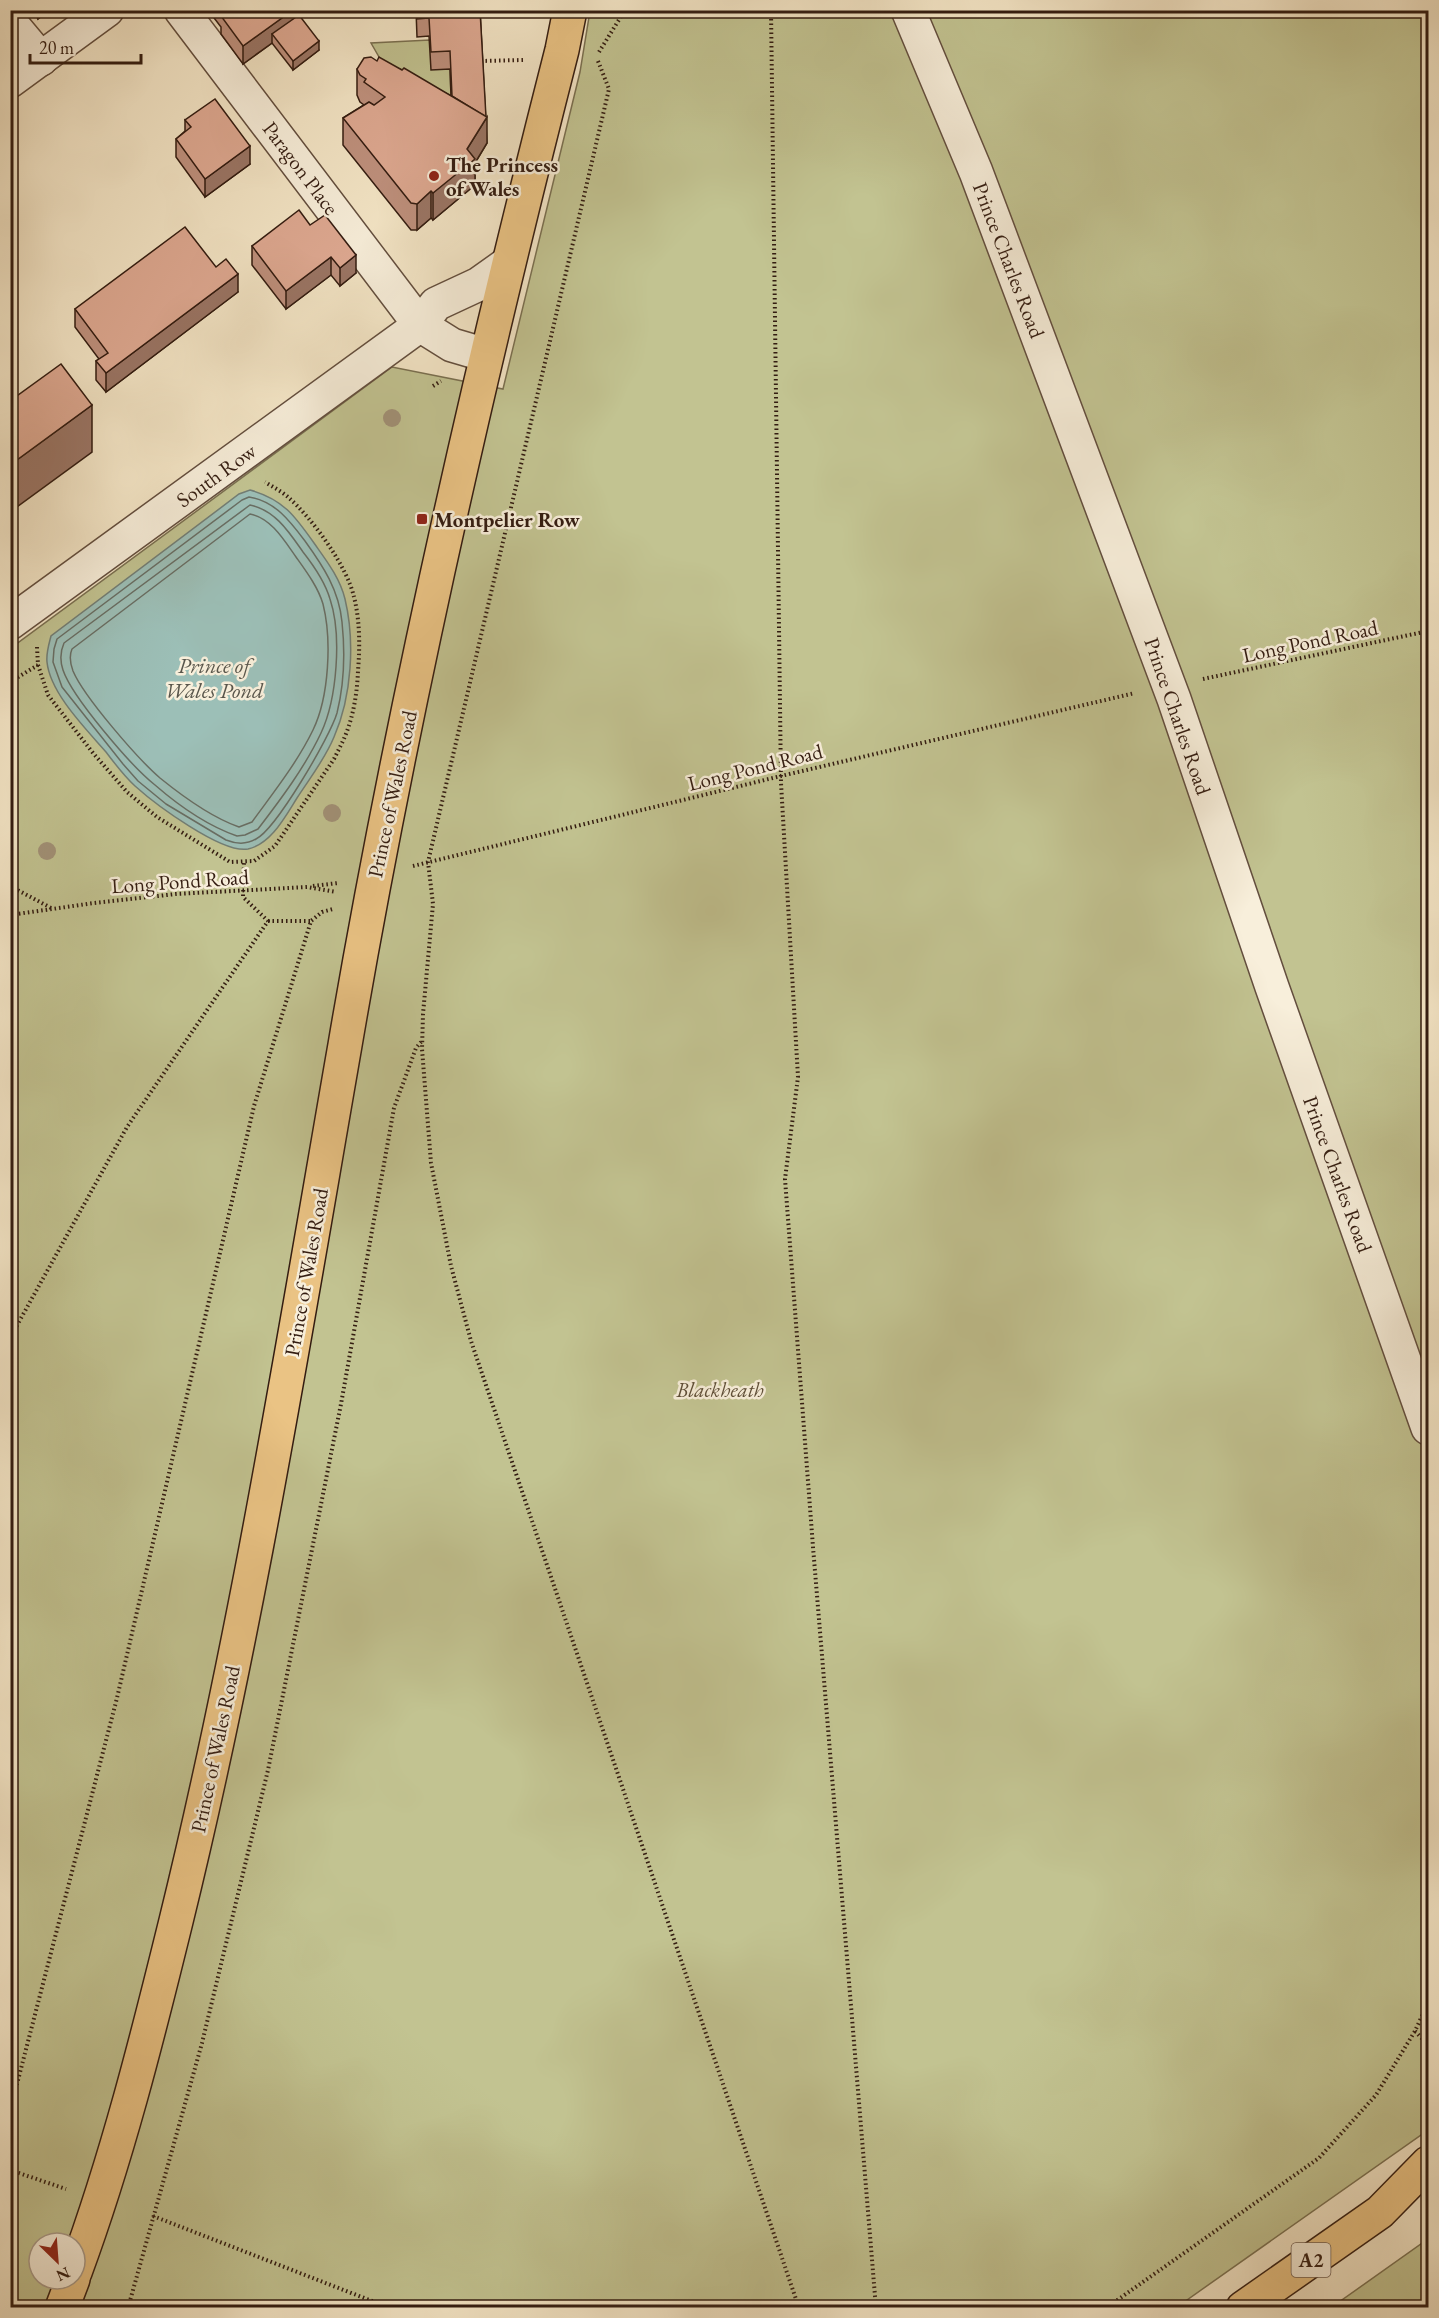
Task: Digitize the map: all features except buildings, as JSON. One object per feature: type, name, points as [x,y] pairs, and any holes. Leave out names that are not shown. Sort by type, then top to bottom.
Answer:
[{"type":"main road","points":[[507,264],[562,50],[570,10]]},
{"type":"main road","name":"Prince of Wales Road","points":[[87,2235],[144,2050],[194,1846],[226,1701],[267,1498],[371,894],[507,264]]},
{"type":"main road","name":"A2","points":[[1243,2307],[1380,2212],[1428,2163]]},
{"type":"main road","name":"A2","points":[[1380,2212],[1428,2192]]},
{"type":"main road","points":[[62,2307],[68,2291]]},
{"type":"street","points":[[10,81],[107,10]]},
{"type":"street","name":"Paragon Place","points":[[181,10],[420,325]]},
{"type":"street","name":"Prince Charles Road","points":[[908,10],[976,172],[1174,699],[1272,987],[1428,1428]]},
{"type":"street","points":[[10,22],[41,59]]},
{"type":"street","name":"South Row","points":[[10,623],[420,325],[435,304],[479,284],[507,264]]},
{"type":"street","points":[[420,325],[452,345],[486,355]]},
{"type":"path","points":[[479,14],[494,10]]},
{"type":"path","points":[[626,10],[596,57],[609,89],[428,862],[434,904],[422,1040],[431,1163],[461,1310],[799,2307]]},
{"type":"path","points":[[771,10],[781,776],[798,1077],[785,1179],[876,2307]]},
{"type":"path","points":[[482,61],[530,61]]},
{"type":"path","points":[[433,386],[441,381]]},
{"type":"path","points":[[10,682],[38,665],[48,694],[61,713],[127,792],[157,817],[230,862],[254,861],[264,856],[275,846],[334,759],[348,730],[356,698],[359,652],[358,619],[354,595],[347,577],[309,519],[288,498],[262,479]]},
{"type":"path","name":"Long Pond Road","points":[[1198,680],[1428,631]]},
{"type":"path","name":"Long Pond Road","points":[[410,867],[781,776],[1142,692]]},
{"type":"path","points":[[244,862],[243,897],[268,921],[311,921]]},
{"type":"path","points":[[307,887],[344,882]]},
{"type":"path","points":[[10,886],[54,909]]},
{"type":"path","name":"Long Pond Road","points":[[10,915],[176,894],[307,887],[341,894]]},
{"type":"path","points":[[10,2111],[117,1698],[254,1106],[311,921],[322,912],[338,908]]},
{"type":"path","points":[[10,1338],[127,1128],[268,921]]},
{"type":"path","points":[[128,2307],[202,2043],[268,1770],[341,1404],[394,1108],[416,1048],[422,1040]]},
{"type":"path","points":[[1107,2307],[1319,2158],[1376,2094],[1415,2031],[1428,2003]]},
{"type":"path","points":[[1415,2031],[1428,2045]]},
{"type":"path","points":[[10,2170],[72,2191]]},
{"type":"path","points":[[153,2216],[390,2307]]},
{"type":"green space","name":"Blackheath","points":[[590,11],[1428,11],[1428,2130],[1177,2307],[11,2308],[11,648],[392,367],[503,389],[580,72]]},
{"type":"green space","points":[[430,40],[450,69],[452,123],[402,97],[371,43]]},
{"type":"green space","points":[[1428,2239],[1428,2307],[1332,2307]]},
{"type":"water","name":"Prince of Wales Pond","points":[[250,490],[271,498],[287,510],[301,525],[332,570],[345,599],[351,650],[345,704],[330,745],[277,829],[264,842],[248,849],[222,844],[206,836],[157,804],[135,786],[79,722],[62,698],[50,674],[47,659],[51,636],[239,494]]},
{"type":"place","name":"The Princess of Wales","points":[[434,176]]},
{"type":"place","name":"Montpelier Row","points":[[422,519]]}]
